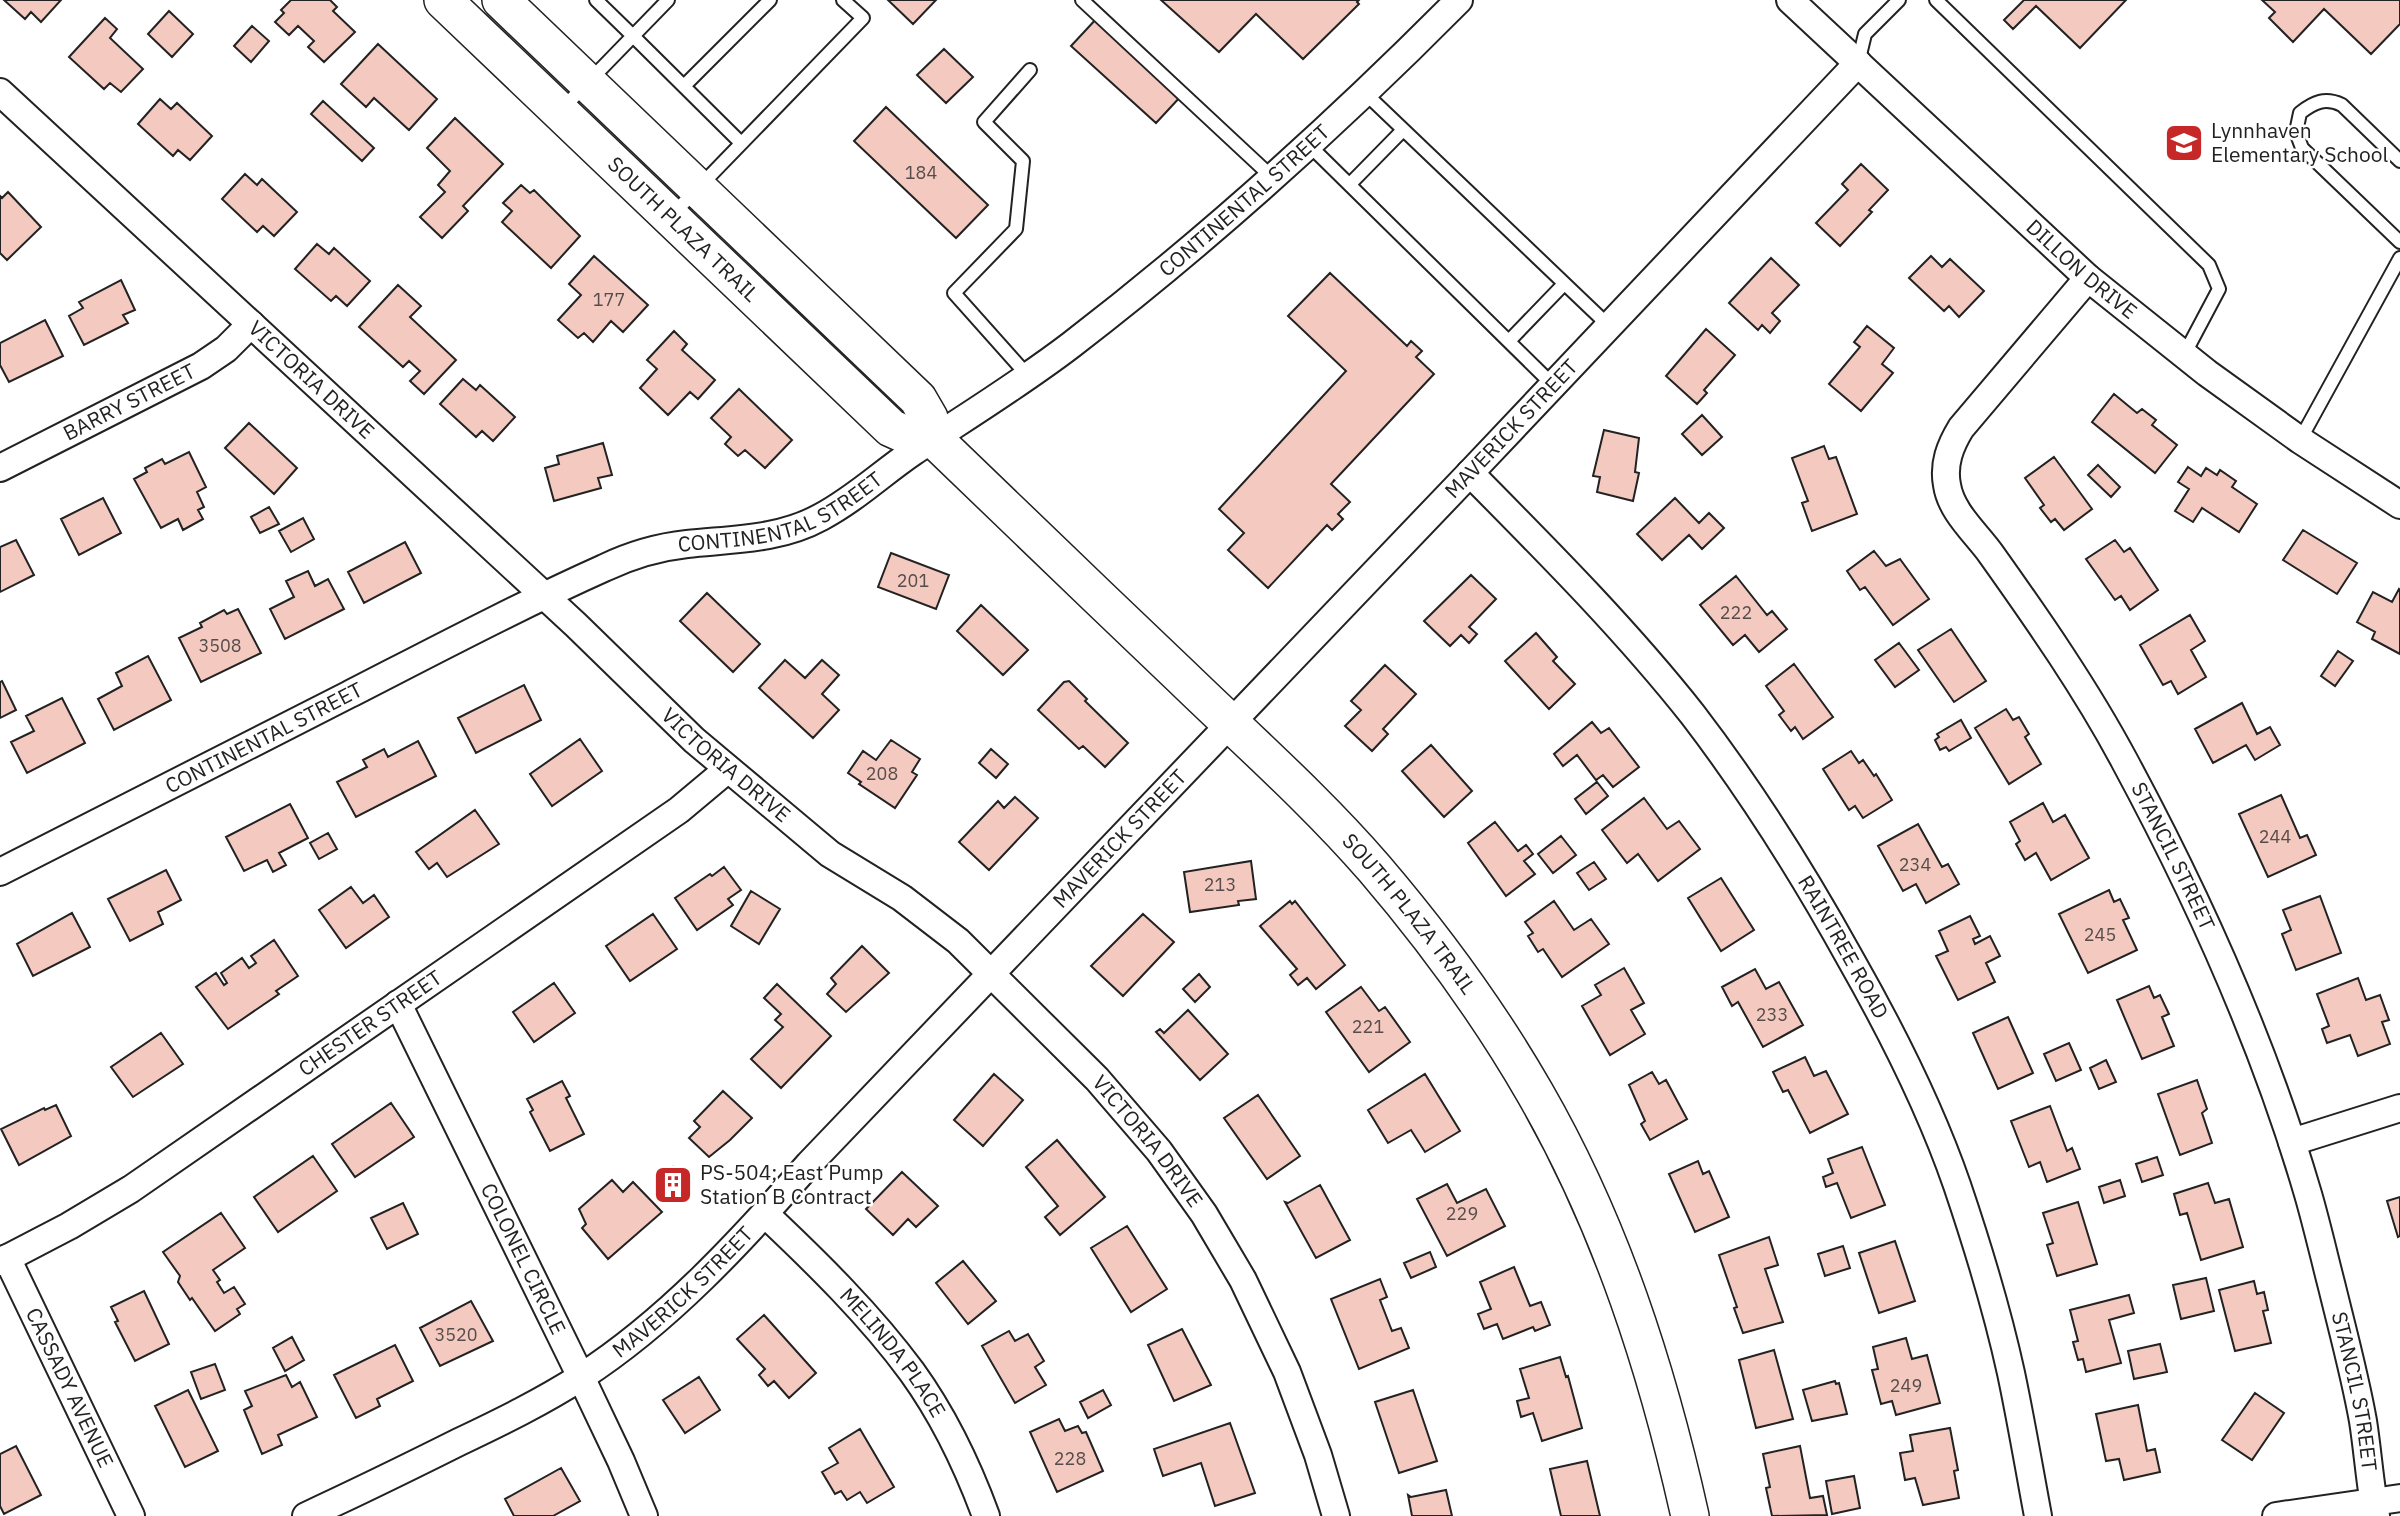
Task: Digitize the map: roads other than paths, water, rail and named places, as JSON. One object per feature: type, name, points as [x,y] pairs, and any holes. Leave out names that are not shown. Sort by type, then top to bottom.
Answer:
[{"type":"main road","name":"SOUTH PLAZA TRAIL","points":[[443,0],[482,13],[560,111],[891,428],[911,437],[934,439]]},
{"type":"main road","name":"SOUTH PLAZA TRAIL","points":[[502,0],[918,399],[929,418],[934,439],[1303,792],[1381,877],[1445,957],[1496,1029],[1535,1093],[1579,1176],[1610,1245],[1665,1411],[1690,1516]]},
{"type":"street","name":"CONTINENTAL STREET","points":[[0,872],[608,566],[655,550],[684,544],[735,541],[785,532],[818,519],[1028,376],[1205,237],[1309,145],[1459,0]]},
{"type":"street","name":"DILLON DRIVE","points":[[1790,0],[2088,278],[2184,355],[2300,440],[2400,505]]},
{"type":"street","name":"MAVERICK STREET","points":[[306,1516],[523,1411],[581,1377],[622,1348],[690,1289],[765,1214],[1858,63]]},
{"type":"street","name":"VICTORIA DRIVE","points":[[0,92],[544,597],[694,740],[830,854],[902,898],[958,942],[1097,1079],[1159,1151],[1204,1214],[1243,1280],[1287,1372],[1318,1455],[1336,1516]]},
{"type":"street","name":"STANCIL STREET","points":[[2088,278],[1961,428],[1951,443],[1946,465],[1947,487],[1955,508],[1991,553],[2061,657],[2123,757],[2191,888],[2227,968],[2292,1142],[2309,1198],[2363,1421],[2375,1509]]},
{"type":"street","name":"BARRY STREET","points":[[0,468],[201,366],[226,349],[251,324]]},
{"type":"street","name":"RAINTREE ROAD","points":[[1470,473],[1607,615],[1692,713],[1758,805],[1822,906],[1881,1013],[1920,1092],[1951,1170],[1986,1275],[2010,1371],[2038,1516]]},
{"type":"street","name":"CHESTER STREET","points":[[4,1260],[131,1189],[679,810],[728,769]]},
{"type":"street","name":"COLONEL CIRCLE","points":[[398,1004],[581,1377],[644,1516]]},
{"type":"street","points":[[2292,1142],[2400,1108]]},
{"type":"street","name":"MELINDA PLACE","points":[[765,1214],[864,1314],[912,1372],[942,1420],[986,1516]]},
{"type":"street","name":"CASSADY AVENUE","points":[[4,1260],[131,1516]]},
{"type":"street","points":[[2276,1516],[2375,1509],[2400,1498]]},
{"type":"lane","points":[[596,0],[741,143]]},
{"type":"lane","points":[[560,111],[668,0]]},
{"type":"lane","points":[[684,86],[769,0]]},
{"type":"lane","points":[[671,217],[863,18],[843,0]]},
{"type":"lane","points":[[1082,0],[1273,178]]},
{"type":"lane","points":[[1858,63],[1866,34],[1899,0]]},
{"type":"lane","points":[[1936,0],[2209,265],[2219,289],[2184,355]]},
{"type":"lane","points":[[1028,376],[954,293],[1016,229],[1023,161],[984,122],[1030,70]]},
{"type":"lane","points":[[1364,93],[1609,326]]},
{"type":"lane","points":[[2400,161],[2342,105],[2332,100],[2315,102],[2300,113],[2296,132],[2302,148],[2400,242]]},
{"type":"lane","points":[[1350,184],[1403,130]]},
{"type":"lane","points":[[1309,145],[1553,385]]},
{"type":"lane","points":[[2300,440],[2400,258]]},
{"type":"lane","points":[[1509,341],[1564,284]]},
{"type":"place","name":"Lynnhaven Elementary School","points":[[2184,143]]},
{"type":"place","name":"PS-504; East Pump Station B Contract","points":[[673,1185]]}]
